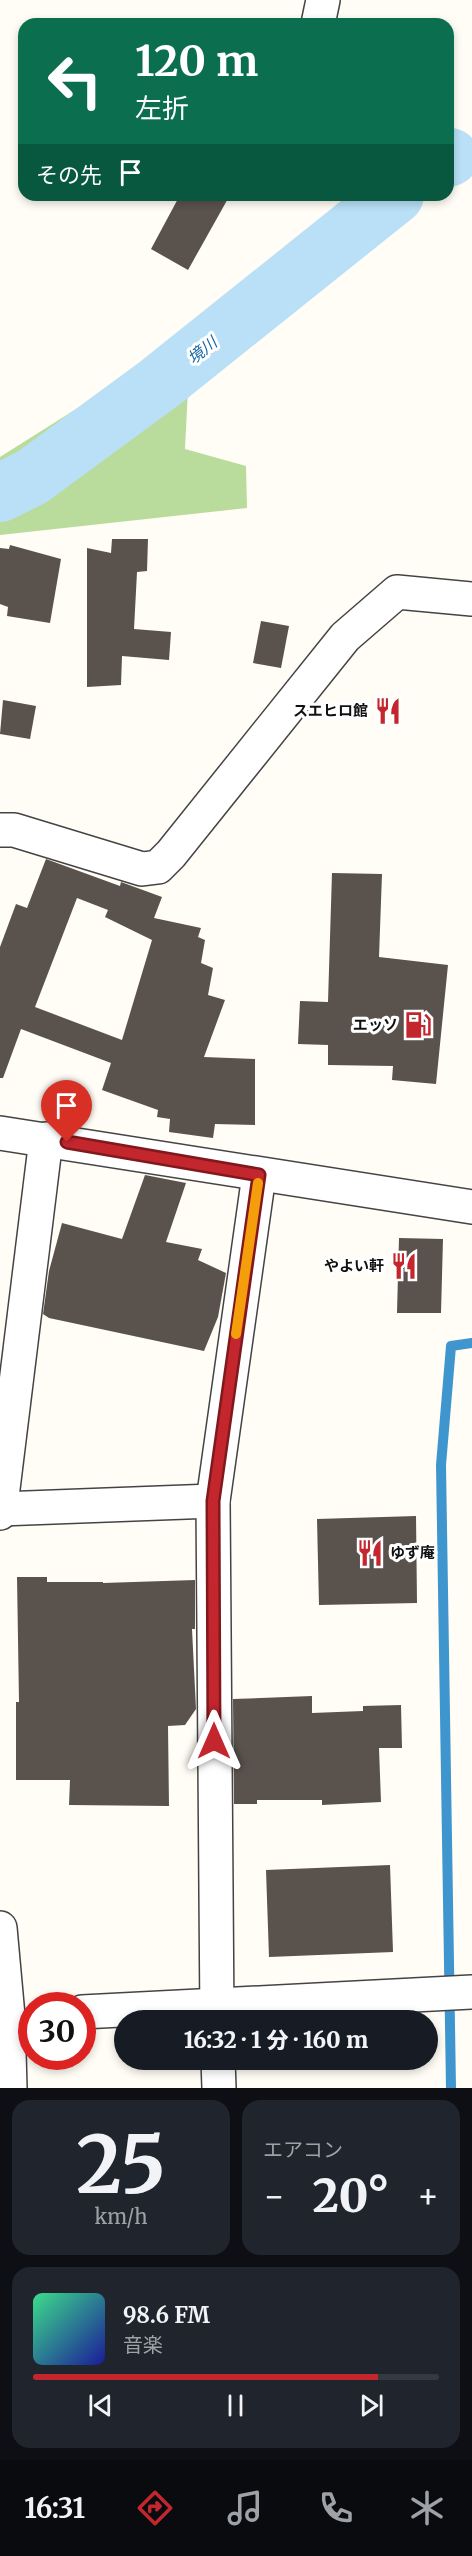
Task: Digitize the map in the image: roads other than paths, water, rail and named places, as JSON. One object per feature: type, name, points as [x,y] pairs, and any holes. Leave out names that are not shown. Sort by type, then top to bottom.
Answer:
[{"type":"street","points":[[319,18],[322,0]]},
{"type":"street","points":[[0,830],[14,830],[142,869],[158,867],[171,854],[345,637],[397,592],[472,599]]},
{"type":"street","points":[[0,1132],[259,1175],[472,1207]]},
{"type":"street","points":[[46,1139],[0,1511],[213,1501]]},
{"type":"street","points":[[217,2010],[213,1501],[259,1175]]},
{"type":"street","points":[[0,1928],[18,2007]]},
{"type":"street","points":[[253,2010],[472,1992]]},
{"type":"street","points":[[96,2012],[114,2012]]},
{"type":"street","points":[[10,2088],[18,2030]]},
{"type":"street","points":[[218,2070],[219,2088]]},
{"type":"waterway","name":"境川","points":[[0,493],[32,477],[160,383],[388,201]]},
{"type":"waterway","points":[[451,2088],[441,1465],[451,1346],[472,1343]]},
{"type":"place","name":"スエヒロ館","points":[[388,711]]},
{"type":"place","name":"エッソ","points":[[418,1025]]},
{"type":"place","name":"やよい軒","points":[[404,1266]]},
{"type":"place","name":"ゆず庵","points":[[370,1553]]}]
